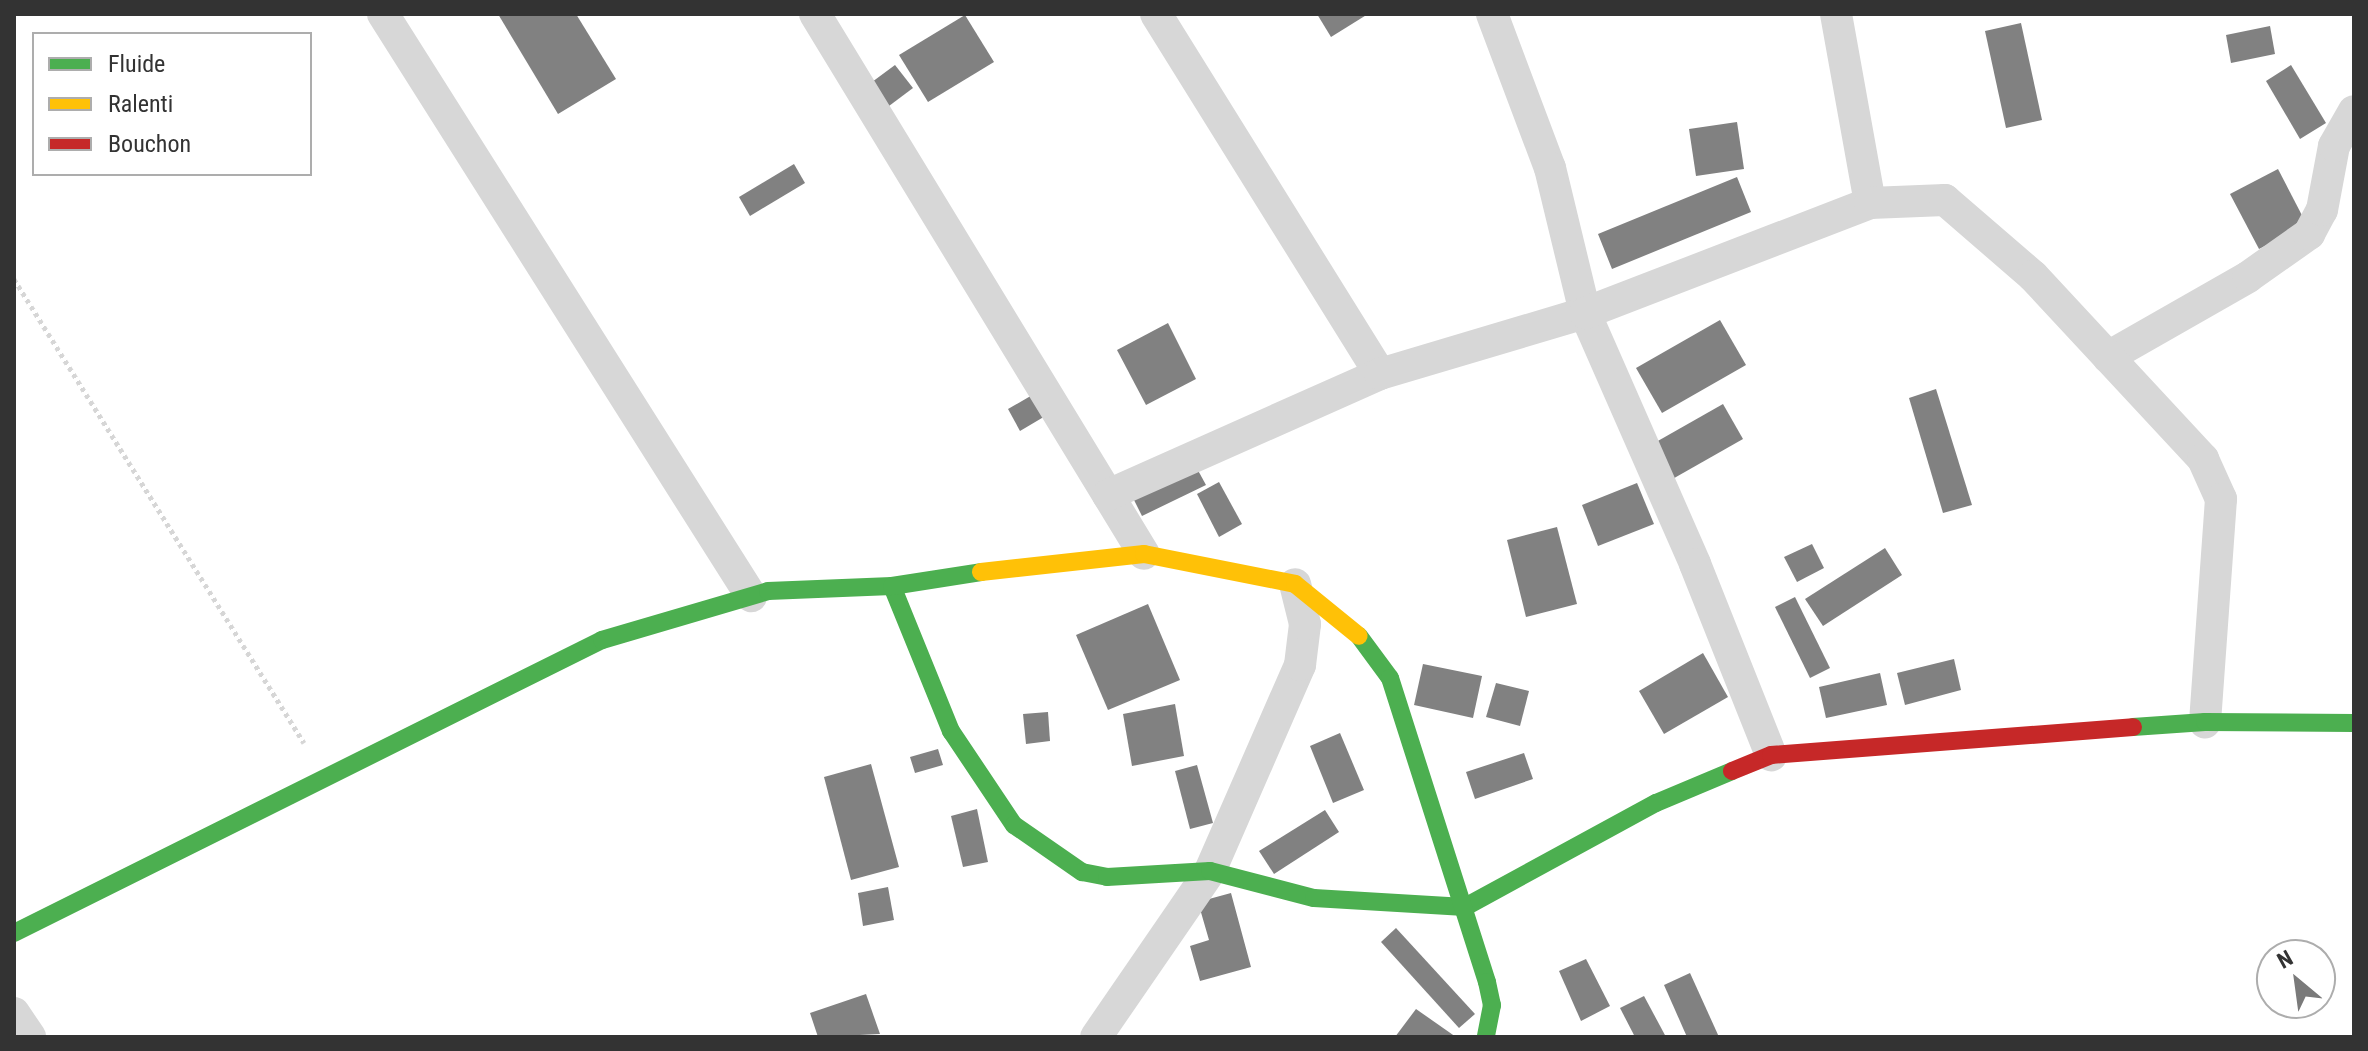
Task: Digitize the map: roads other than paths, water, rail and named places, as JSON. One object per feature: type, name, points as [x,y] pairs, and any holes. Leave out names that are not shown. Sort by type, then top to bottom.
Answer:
[{"type":"street","points":[[383,14],[751,596]]},
{"type":"street","points":[[815,14],[1144,554]]},
{"type":"street","points":[[1156,14],[1380,374]]},
{"type":"street","points":[[1492,14],[1550,168],[1585,313],[1771,755]]},
{"type":"street","points":[[1836,14],[1870,203]]},
{"type":"street","points":[[2108,357],[2248,277],[2309,234],[2322,210],[2334,146],[2354,111]]},
{"type":"street","points":[[1108,495],[1380,374],[1585,313],[1870,203],[1945,200],[2033,276],[2203,459],[2221,499],[2205,722]]},
{"type":"street","points":[[14,933],[602,640],[751,596],[892,586],[1057,560],[1144,554],[1295,584],[1361,637],[1390,678],[1465,907],[1492,1005],[1486,1037]]},
{"type":"street","points":[[1096,1037],[1210,871],[1300,665],[1305,624],[1295,584]]},
{"type":"street","points":[[892,586],[951,731],[1014,825],[1082,872],[1107,877],[1210,871],[1314,898],[1465,907],[1656,803],[1771,755],[2205,722],[2354,723]]},
{"type":"street","points":[[14,1013],[30,1037]]}]
